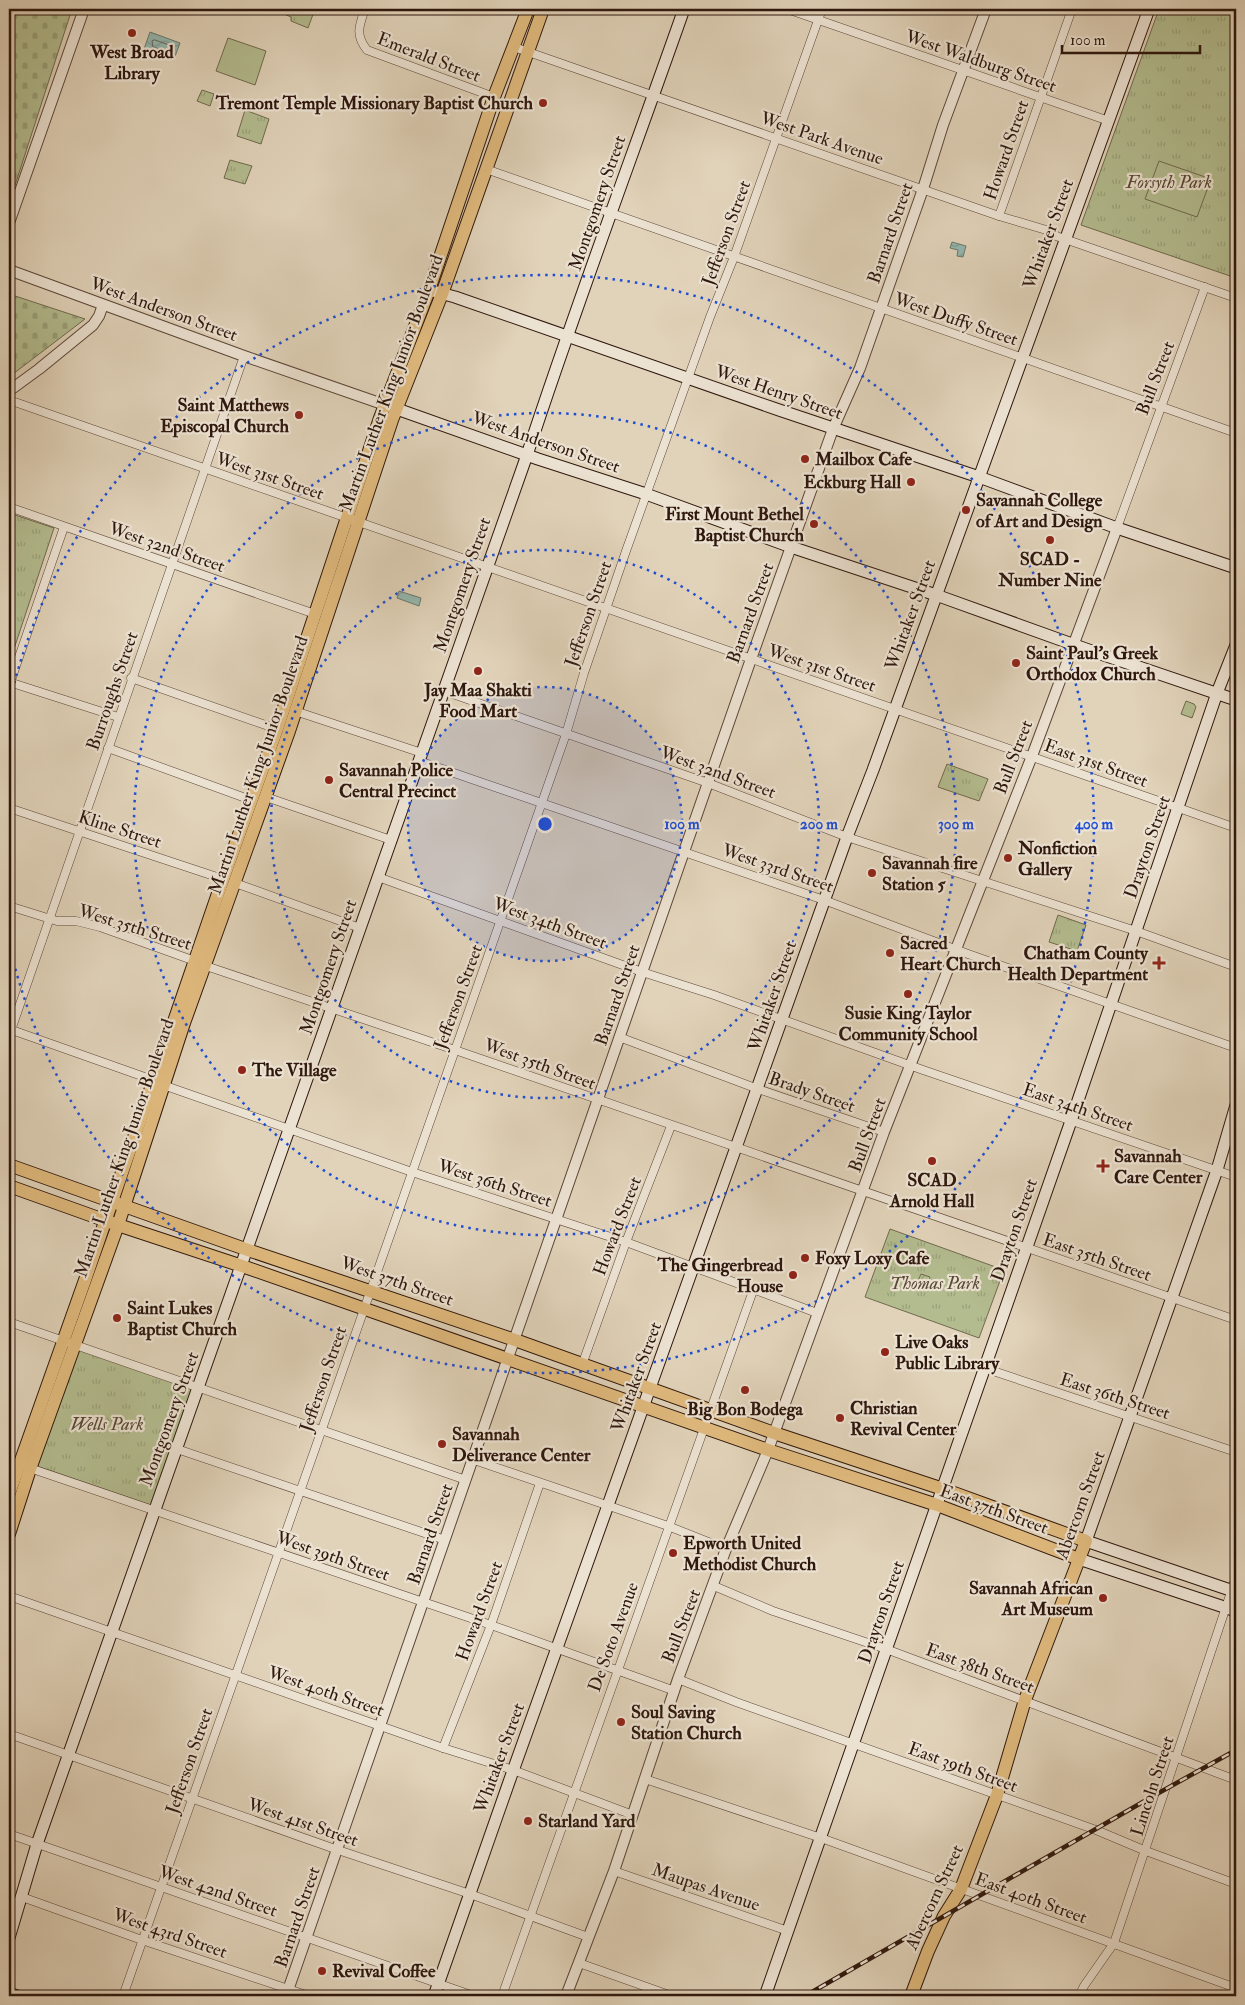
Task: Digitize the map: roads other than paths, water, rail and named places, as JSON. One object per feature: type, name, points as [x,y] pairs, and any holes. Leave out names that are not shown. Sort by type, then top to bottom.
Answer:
[{"type":"main road","name":"Martin Luther King Junior Boulevard","points":[[229,881],[266,797],[295,711],[353,521],[429,290],[494,98],[528,9]]},
{"type":"main road","name":"Martin Luther King Junior Boulevard","points":[[391,407],[442,294],[543,9]]},
{"type":"main road","name":"Montgomery Street","points":[[9,1935],[38,1844],[112,1632],[248,1250],[567,336],[684,9]]},
{"type":"main road","name":"Whitaker Street","points":[[434,1996],[824,900],[979,477],[1064,238],[1109,121],[1148,9]]},
{"type":"main road","name":"West Henry Street","points":[[429,290],[833,429],[979,477],[1117,528],[1236,568]]},
{"type":"main road","name":"West Anderson Street","points":[[391,407],[1236,700]]},
{"type":"main road","name":"Martin Luther King Junior Boulevard","points":[[9,1494],[69,1344],[229,881],[251,800],[314,614],[353,521]]},
{"type":"main road","name":"Drayton Street","points":[[765,1996],[943,1489],[1217,693],[1236,644]]},
{"type":"main road","name":"Abercorn Street","points":[[912,1996],[928,1951],[944,1916],[961,1888],[997,1795],[1025,1700],[1080,1559],[1217,1170],[1236,1105]]},
{"type":"main road","name":"West 37th Street","points":[[9,1165],[248,1250],[515,1340],[774,1433]]},
{"type":"main road","name":"West 37th Street","points":[[9,1186],[644,1407],[704,1426],[768,1450]]},
{"type":"main road","name":"East 37th Street","points":[[774,1433],[943,1489],[1086,1541],[1234,1591]]},
{"type":"main road","name":"East 37th Street","points":[[768,1450],[937,1505],[1080,1559],[1231,1610]]},
{"type":"main road","name":"Martin Luther King Junior Boulevard","points":[[9,1534],[19,1465]]},
{"type":"main road","points":[[9,1994],[16,1996]]},
{"type":"street","points":[[9,223],[84,9]]},
{"type":"street","name":"Emerald Street","points":[[365,9],[358,33],[360,42],[367,50],[494,98]]},
{"type":"street","name":"West Waldburg Street","points":[[787,9],[1109,121]]},
{"type":"street","name":"Jefferson Street","points":[[123,1996],[542,804],[566,734],[584,672],[646,494],[734,257],[822,9]]},
{"type":"street","name":"Barnard Street","points":[[288,1993],[751,659],[833,429],[860,368],[923,189],[943,125],[986,9]]},
{"type":"street","name":"Howard Street","points":[[999,216],[1072,9]]},
{"type":"street","name":"West Park Avenue","points":[[514,47],[999,216],[1053,232],[1056,236],[1236,298]]},
{"type":"street","name":"West Duffy Street","points":[[486,170],[1236,433]]},
{"type":"street","name":"West Anderson Street","points":[[9,270],[244,356],[391,407]]},
{"type":"street","name":"Bull Street","points":[[566,1996],[614,1871],[678,1680],[726,1549],[768,1450],[884,1132],[1032,756],[1161,406],[1209,288]]},
{"type":"street","points":[[9,391],[40,369],[93,325],[103,305]]},
{"type":"street","name":"Burroughs Street","points":[[10,1031],[244,356]]},
{"type":"street","name":"West 31st Street","points":[[9,400],[487,568],[1032,756]]},
{"type":"street","name":"West 32nd Street","points":[[9,507],[314,614]]},
{"type":"street","points":[[64,526],[10,682],[118,717]]},
{"type":"street","points":[[131,678],[276,729]]},
{"type":"street","name":"West 32nd Street","points":[[444,691],[708,783],[847,837],[1136,931],[1236,967]]},
{"type":"street","name":"West 33rd Street","points":[[295,711],[542,804],[824,900],[955,949],[1236,1048]]},
{"type":"street","points":[[108,748],[251,800]]},
{"type":"street","name":"East 31st Street","points":[[1032,756],[1236,828]]},
{"type":"street","points":[[266,797],[391,840]]},
{"type":"street","name":"Kline Street","points":[[9,808],[229,881],[360,928]]},
{"type":"street","name":"West 34th Street","points":[[378,877],[642,972],[910,1065]]},
{"type":"street","name":"West 35th Street","points":[[9,906],[50,919],[76,921],[100,927],[201,964],[864,1191]]},
{"type":"street","name":"West 36th Street","points":[[10,1031],[289,1130],[626,1242],[817,1313]]},
{"type":"street","name":"Brady Street","points":[[619,1037],[758,1089],[884,1132]]},
{"type":"street","name":"East 34th Street","points":[[910,1065],[1236,1177]]},
{"type":"street","name":"Howard Street","points":[[582,1365],[626,1242],[671,1126]]},
{"type":"street","name":"East 35th Street","points":[[864,1191],[1236,1320]]},
{"type":"street","name":"De Soto Avenue","points":[[502,1996],[754,1288]]},
{"type":"street","points":[[9,1322],[466,1480]]},
{"type":"street","name":"East 36th Street","points":[[984,1368],[1236,1452]]},
{"type":"street","points":[[177,1449],[445,1540]]},
{"type":"street","points":[[474,1460],[668,1526],[726,1549]]},
{"type":"street","name":"West 39th Street","points":[[19,1465],[558,1648],[675,1691]]},
{"type":"street","name":"Howard Street","points":[[443,1748],[491,1625],[540,1483]]},
{"type":"street","name":"Lincoln Street","points":[[1079,1996],[1114,1944],[1177,1758],[1231,1610],[1236,1577]]},
{"type":"street","name":"East 38th Street","points":[[714,1586],[773,1611],[886,1649],[1236,1780]]},
{"type":"street","name":"West 40th Street","points":[[9,1596],[443,1748],[513,1770],[633,1815]]},
{"type":"street","name":"East 39th Street","points":[[678,1680],[1096,1830],[1146,1851],[1236,1884]]},
{"type":"street","name":"West 41st Street","points":[[9,1734],[338,1850],[470,1894],[588,1937]]},
{"type":"street","name":"East 40th Street","points":[[645,1779],[821,1838],[1235,1989]]},
{"type":"street","name":"West 42nd Street","points":[[9,1834],[474,1996]]},
{"type":"street","name":"Maupas Avenue","points":[[614,1871],[788,1931]]},
{"type":"street","name":"West 43rd Street","points":[[22,1897],[288,1993],[309,1996]]},
{"type":"street","points":[[579,1963],[672,1996]]},
{"type":"water","points":[[150,32],[180,43],[174,59],[144,49]]},
{"type":"water","points":[[952,242],[966,246],[963,257],[957,256],[958,250],[950,248]]},
{"type":"water","points":[[399,591],[421,598],[419,606],[397,598]]},
{"type":"railway","points":[[805,1996],[1236,1750]]},
{"type":"place","name":"West Broad Library","points":[[132,33]]},
{"type":"place","name":"Tremont Temple Missionary Baptist Church","points":[[543,103]]},
{"type":"place","name":"Saint Matthews Episcopal Church","points":[[299,415]]},
{"type":"place","name":"Mailbox Cafe","points":[[805,459]]},
{"type":"place","name":"Eckburg Hall","points":[[911,482]]},
{"type":"place","name":"Savannah College of Art and Design","points":[[966,510]]},
{"type":"place","name":"First Mount Bethel Baptist Church","points":[[814,524]]},
{"type":"place","name":"SCAD - Number Nine","points":[[1050,540]]},
{"type":"place","name":"Saint Paul's Greek Orthodox Church","points":[[1016,663]]},
{"type":"place","name":"Jay Maa Shakti Food Mart","points":[[478,671]]},
{"type":"place","name":"Savannah Police Central Precinct","points":[[329,780]]},
{"type":"place","name":"Nonfiction Gallery","points":[[1008,858]]},
{"type":"place","name":"Savannah fire Station 5","points":[[872,873]]},
{"type":"place","name":"Sacred Heart Church","points":[[890,953]]},
{"type":"place","name":"Chatham County Health Department","points":[[1159,963]]},
{"type":"place","name":"Susie King Taylor Community School","points":[[908,994]]},
{"type":"place","name":"The Village","points":[[242,1070]]},
{"type":"place","name":"SCAD Arnold Hall","points":[[932,1161]]},
{"type":"place","name":"Savannah Care Center","points":[[1103,1166]]},
{"type":"place","name":"Foxy Loxy Cafe","points":[[805,1258]]},
{"type":"place","name":"The Gingerbread House","points":[[793,1275]]},
{"type":"place","name":"Saint Lukes Baptist Church","points":[[117,1318]]},
{"type":"place","name":"Live Oaks Public Library","points":[[885,1352]]},
{"type":"place","name":"Big Bon Bodega","points":[[745,1390]]},
{"type":"place","name":"Christian Revival Center","points":[[840,1418]]},
{"type":"place","name":"Savannah Deliverance Center","points":[[442,1444]]},
{"type":"place","name":"Epworth United Methodist Church","points":[[673,1553]]},
{"type":"place","name":"Savannah African Art Museum","points":[[1103,1598]]},
{"type":"place","name":"Soul Saving Station Church","points":[[621,1722]]},
{"type":"place","name":"Starland Yard","points":[[528,1821]]},
{"type":"place","name":"Revival Coffee","points":[[322,1971]]},
{"type":"park label","name":"Forsyth Park","points":[[1169,182]]},
{"type":"park label","name":"Thomas Park","points":[[935,1283]]},
{"type":"park label","name":"Wells Park","points":[[107,1424]]}]
